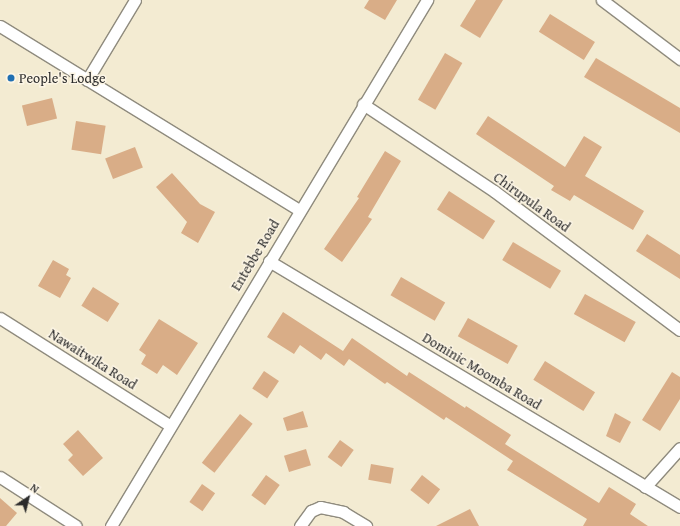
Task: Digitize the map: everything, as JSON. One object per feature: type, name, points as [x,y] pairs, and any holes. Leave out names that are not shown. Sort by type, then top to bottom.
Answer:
[{"type":"street","points":[[87,80],[135,0]]},
{"type":"street","name":"Entebbe Road","points":[[111,526],[169,425],[427,0]]},
{"type":"street","points":[[602,0],[680,59]]},
{"type":"street","points":[[0,26],[299,210]]},
{"type":"street","name":"Chirupula Road","points":[[363,104],[494,191],[680,330]]},
{"type":"street","name":"Dominic Moomba Road","points":[[268,261],[680,508]]},
{"type":"street","name":"Nawaitwika Road","points":[[0,318],[169,425]]},
{"type":"street","points":[[645,486],[680,448]]},
{"type":"street","points":[[0,477],[76,526]]},
{"type":"street","points":[[300,526],[311,511],[320,507],[343,512],[366,526]]},
{"type":"building","points":[[369,0],[397,0],[385,20],[364,8]]},
{"type":"building","points":[[476,0],[503,0],[480,38],[460,26]]},
{"type":"building","points":[[550,14],[595,42],[584,60],[539,32]]},
{"type":"building","points":[[445,53],[462,63],[435,110],[418,100]]},
{"type":"building","points":[[596,58],[680,108],[680,133],[584,77]]},
{"type":"building","points":[[52,98],[57,118],[27,126],[22,105]]},
{"type":"building","points":[[488,116],[565,167],[584,136],[602,147],[585,176],[644,211],[633,230],[574,195],[570,201],[551,190],[554,186],[476,134]]},
{"type":"building","points":[[76,121],[106,126],[101,154],[71,150]]},
{"type":"building","points":[[135,147],[143,168],[113,179],[105,158]]},
{"type":"building","points":[[385,151],[401,161],[368,217],[372,219],[342,262],[324,249],[359,198],[357,197]]},
{"type":"building","points":[[172,173],[200,204],[215,212],[198,243],[181,233],[187,222],[156,187]]},
{"type":"building","points":[[449,191],[495,221],[483,239],[437,209]]},
{"type":"building","points":[[647,234],[680,255],[680,279],[636,251]]},
{"type":"building","points":[[513,242],[561,271],[550,289],[502,260]]},
{"type":"building","points":[[53,260],[69,269],[66,275],[71,278],[60,298],[38,286]]},
{"type":"building","points":[[401,277],[445,302],[435,321],[390,295]]},
{"type":"building","points":[[93,287],[119,303],[108,322],[81,306]]},
{"type":"building","points":[[585,294],[636,322],[625,342],[574,314]]},
{"type":"building","points":[[283,312],[343,351],[352,338],[407,376],[409,372],[465,408],[466,406],[511,435],[505,444],[599,503],[609,487],[636,504],[630,514],[648,526],[583,526],[587,519],[507,470],[513,461],[446,417],[444,420],[387,382],[385,384],[349,359],[344,366],[326,353],[321,360],[300,345],[294,354],[267,337]]},
{"type":"building","points":[[468,318],[518,346],[508,364],[458,336]]},
{"type":"building","points":[[159,319],[198,343],[177,375],[163,365],[157,374],[141,364],[146,355],[139,350]]},
{"type":"building","points":[[545,361],[595,392],[583,411],[533,380]]},
{"type":"building","points":[[264,371],[279,381],[267,398],[252,388]]},
{"type":"building","points":[[672,372],[680,377],[680,399],[660,431],[642,420]]},
{"type":"building","points":[[303,411],[308,427],[287,431],[283,418]]},
{"type":"building","points":[[615,413],[631,422],[620,443],[606,436]]},
{"type":"building","points":[[240,414],[253,424],[214,473],[202,463]]},
{"type":"building","points":[[78,430],[103,458],[83,476],[68,460],[73,455],[63,444]]},
{"type":"building","points":[[340,440],[354,450],[341,467],[328,457]]},
{"type":"building","points":[[306,449],[311,465],[289,472],[284,456]]},
{"type":"building","points":[[371,464],[394,468],[391,484],[368,480]]},
{"type":"building","points":[[266,475],[280,485],[265,505],[251,495]]},
{"type":"building","points":[[422,475],[440,489],[428,504],[410,490]]},
{"type":"building","points":[[202,484],[215,493],[202,511],[189,502]]},
{"type":"building","points":[[0,498],[17,513],[6,526],[0,526]]},
{"type":"building","points":[[470,509],[479,526],[436,526]]},
{"type":"place","name":"People's Lodge","points":[[11,78]]}]
